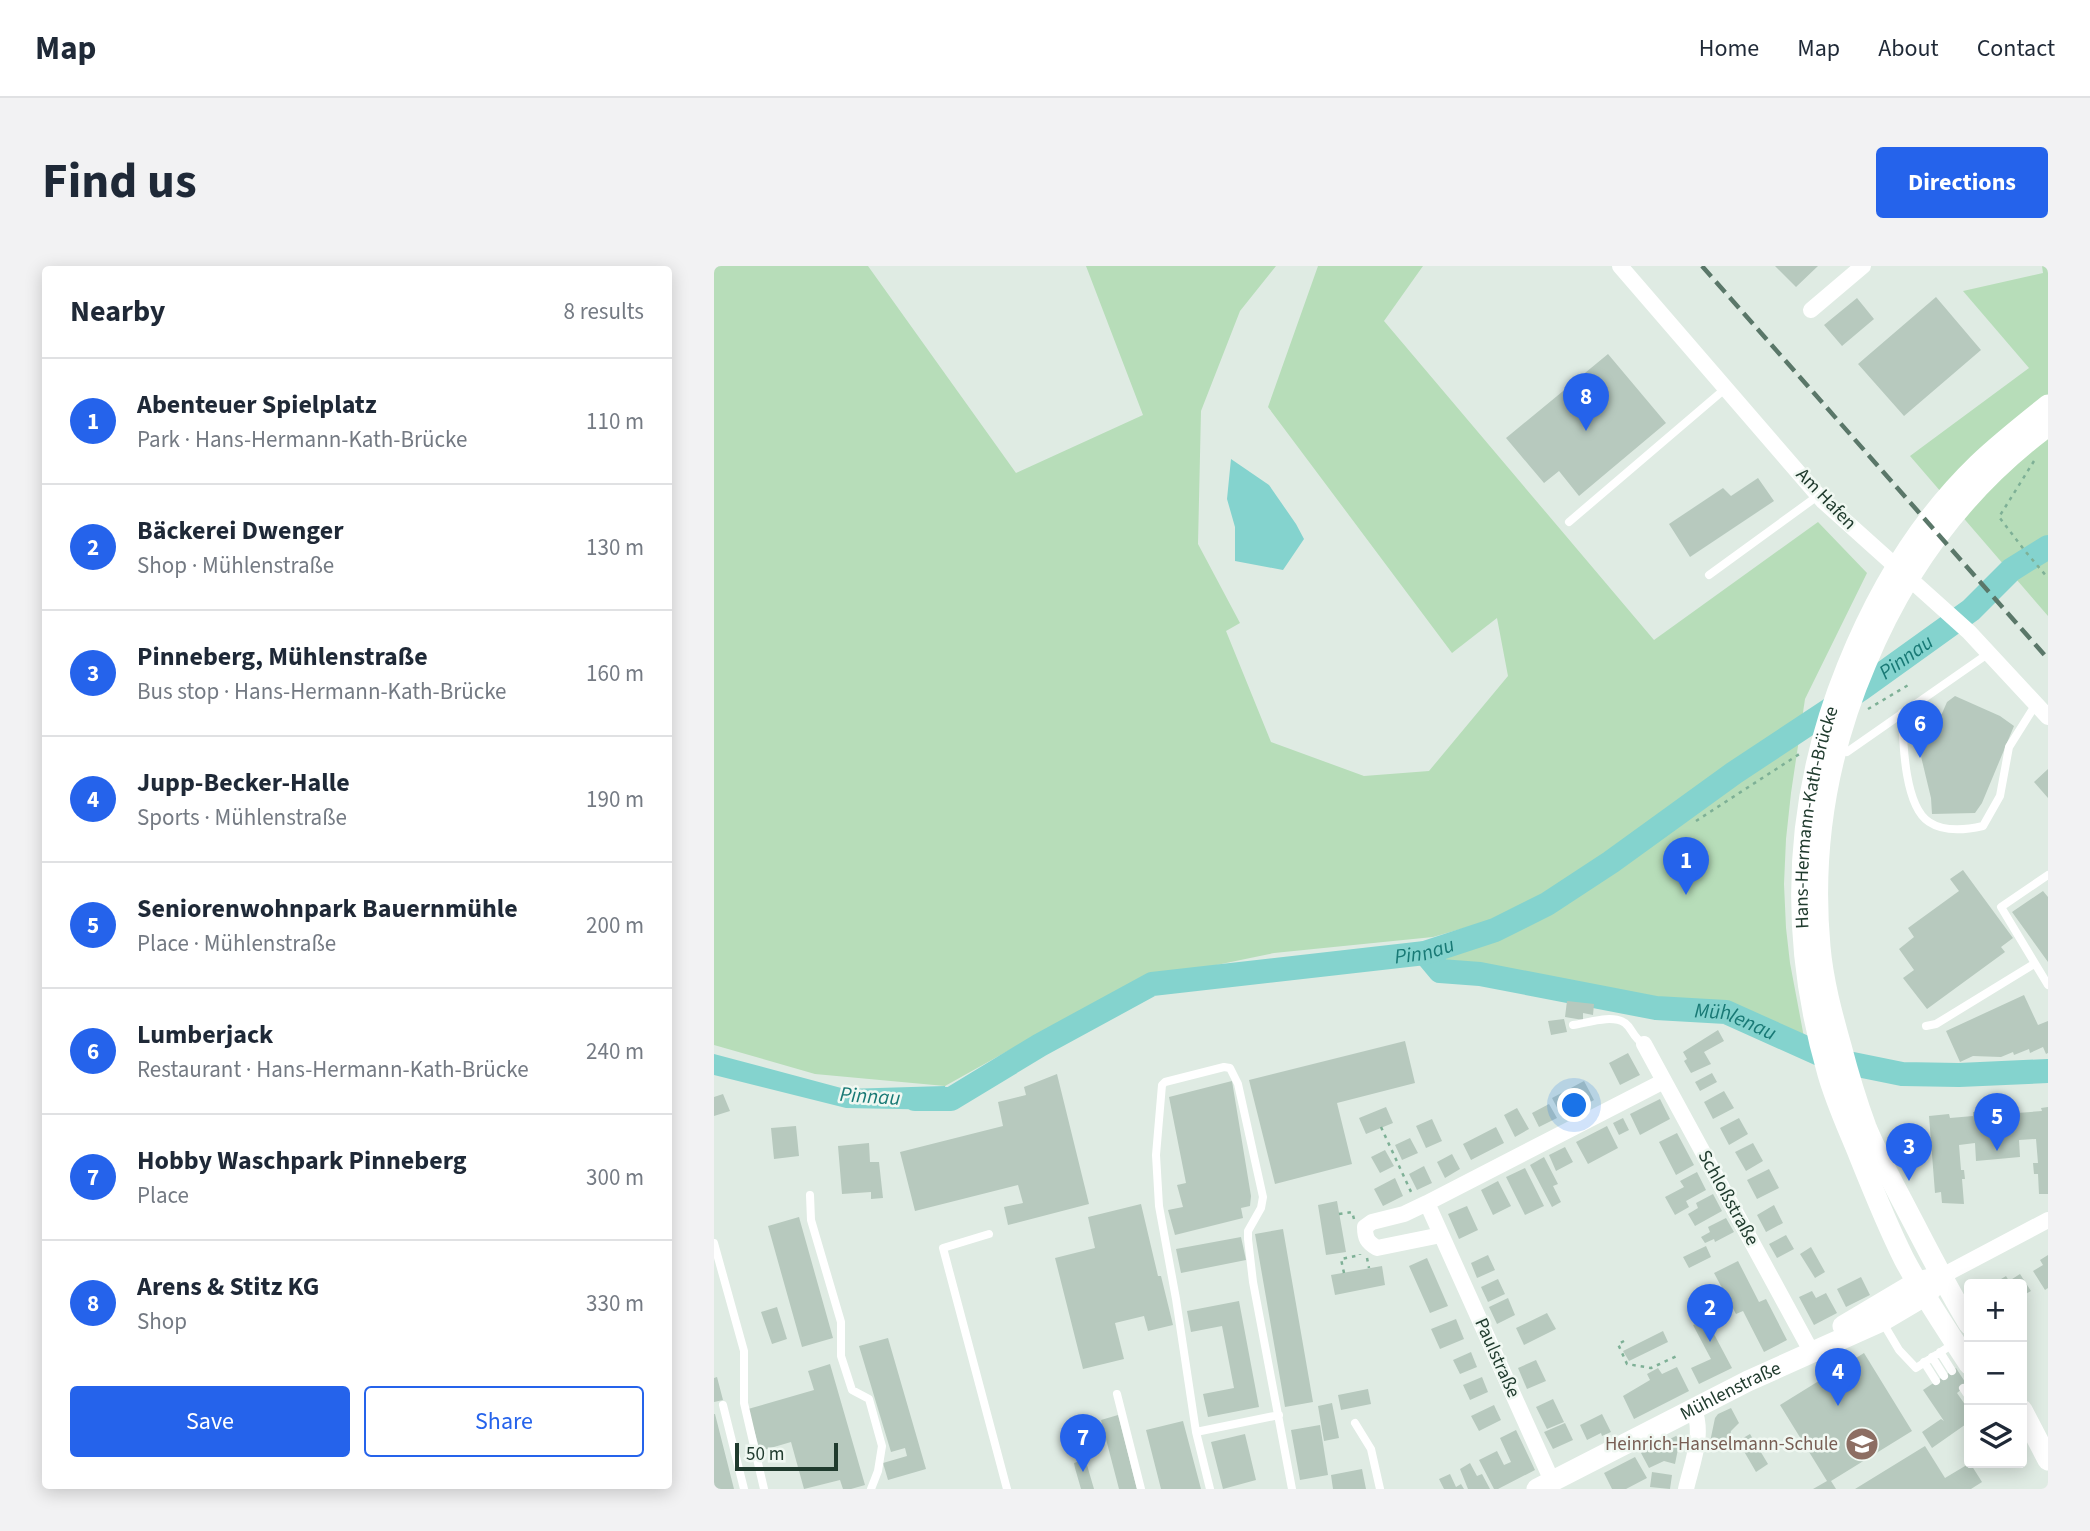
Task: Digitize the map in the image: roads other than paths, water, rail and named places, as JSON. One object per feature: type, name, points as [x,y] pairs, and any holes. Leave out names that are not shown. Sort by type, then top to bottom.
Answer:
[{"type":"main road","name":"Hans-Hermann-Kath-Brücke","points":[[1964,1315],[1889,1176],[1867,1128],[1845,1093],[1828,1074],[1813,1013],[1804,957],[1802,849],[1807,803],[1825,729],[1858,641],[1885,585],[1920,531],[1976,466],[2048,405]]},
{"type":"main road","name":"Hans-Hermann-Kath-Brücke","points":[[1955,1370],[1942,1351],[1922,1289],[1881,1209],[1845,1093],[1820,949],[1818,853],[1831,766],[1857,683],[1876,639],[1924,552],[1961,505],[1994,471],[2048,426]]},
{"type":"main road","name":"Mühlenstraße","points":[[1545,1485],[1811,1351],[1882,1321],[1942,1276]]},
{"type":"main road","name":"Mühlenstraße","points":[[1811,1351],[1841,1327],[1922,1289]]},
{"type":"main road","points":[[2027,1420],[2048,1460]]},
{"type":"main road","points":[[2027,1440],[2048,1460]]},
{"type":"street","name":"Am Hafen","points":[[1620,266],[1819,495],[1969,632],[2048,717]]},
{"type":"street","points":[[1811,310],[1863,266]]},
{"type":"street","name":"Schloßstraße","points":[[1644,1044],[1811,1351]]},
{"type":"street","points":[[1441,1235],[1377,1248],[1368,1242],[1365,1227],[1372,1222],[1404,1214],[1423,1205],[1664,1080]]},
{"type":"street","name":"Paulstraße","points":[[1423,1205],[1441,1235],[1545,1485]]},
{"type":"street","name":"Mühlenstraße","points":[[1942,1276],[2048,1220]]},
{"type":"street","points":[[1686,1489],[1696,1449],[1698,1425],[1694,1409]]},
{"type":"lane","points":[[1569,522],[1726,388]]},
{"type":"lane","points":[[1709,575],[1819,495]]},
{"type":"lane","points":[[1847,752],[1989,653]]},
{"type":"lane","points":[[1902,713],[1905,770],[1922,816],[1930,824],[1967,830],[1983,826],[1993,810],[2000,796],[2008,747],[2036,704]]},
{"type":"lane","points":[[2048,875],[2001,907],[2048,985]]},
{"type":"lane","points":[[1926,1026],[1936,1024],[2035,964]]},
{"type":"lane","points":[[1573,1025],[1618,1020],[1627,1024],[1635,1039],[1644,1044]]},
{"type":"lane","points":[[1210,1489],[1196,1432],[1176,1299],[1158,1206],[1156,1155],[1160,1090],[1165,1082],[1224,1067],[1230,1068],[1238,1084],[1263,1197],[1261,1208],[1248,1231],[1248,1239],[1253,1282],[1292,1489]]},
{"type":"lane","points":[[810,1195],[811,1220],[841,1322],[841,1356],[852,1390],[869,1399],[883,1446],[871,1489]]},
{"type":"lane","points":[[989,1234],[943,1248],[1007,1489]]},
{"type":"lane","points":[[714,1243],[744,1351],[744,1403],[764,1489]]},
{"type":"lane","points":[[1882,1321],[1899,1350],[1916,1368],[1942,1351]]},
{"type":"lane","points":[[1924,1362],[1936,1381]]},
{"type":"lane","points":[[1116,1394],[1141,1489]]},
{"type":"lane","points":[[723,1405],[744,1489]]},
{"type":"lane","points":[[1196,1432],[1279,1415]]},
{"type":"lane","points":[[1355,1423],[1371,1449],[1380,1489]]},
{"type":"water","points":[[1231,459],[1269,485],[1304,539],[1283,570],[1235,561],[1235,527],[1227,499]]},
{"type":"water","points":[[714,1054],[845,1089],[945,1086],[950,1110],[846,1108],[714,1075]]},
{"type":"waterway","name":"Pinnau","points":[[915,1099],[951,1099],[1040,1045],[1152,984],[1425,953],[1495,930],[1547,904],[1611,862],[1734,773],[1861,689],[1971,610],[2011,570],[2048,547]]},
{"type":"waterway","name":"Mühlenau","points":[[1425,953],[1440,971],[1480,974],[1656,1008],[1726,1012],[1833,1060],[1902,1074],[1959,1075],[2048,1071]]},
{"type":"railway","points":[[1702,266],[2048,659]]},
{"type":"place","name":"Arens & Stitz KG","points":[[1586,431]]},
{"type":"place","name":"Lumberjack","points":[[1920,758]]},
{"type":"place","name":"Abenteuer Spielplatz","points":[[1686,895]]},
{"type":"place","name":"Seniorenwohnpark Bauernmühle","points":[[1997,1151]]},
{"type":"place","name":"Pinneberg, Mühlenstraße","points":[[1909,1181]]},
{"type":"place","name":"Bäckerei Dwenger","points":[[1710,1342]]},
{"type":"place","name":"Jupp-Becker-Halle","points":[[1838,1406]]},
{"type":"place","name":"Heinrich-Hanselmann-Schule","points":[[1862,1444]]},
{"type":"place","name":"Hobby Waschpark Pinneberg","points":[[1083,1472]]}]
